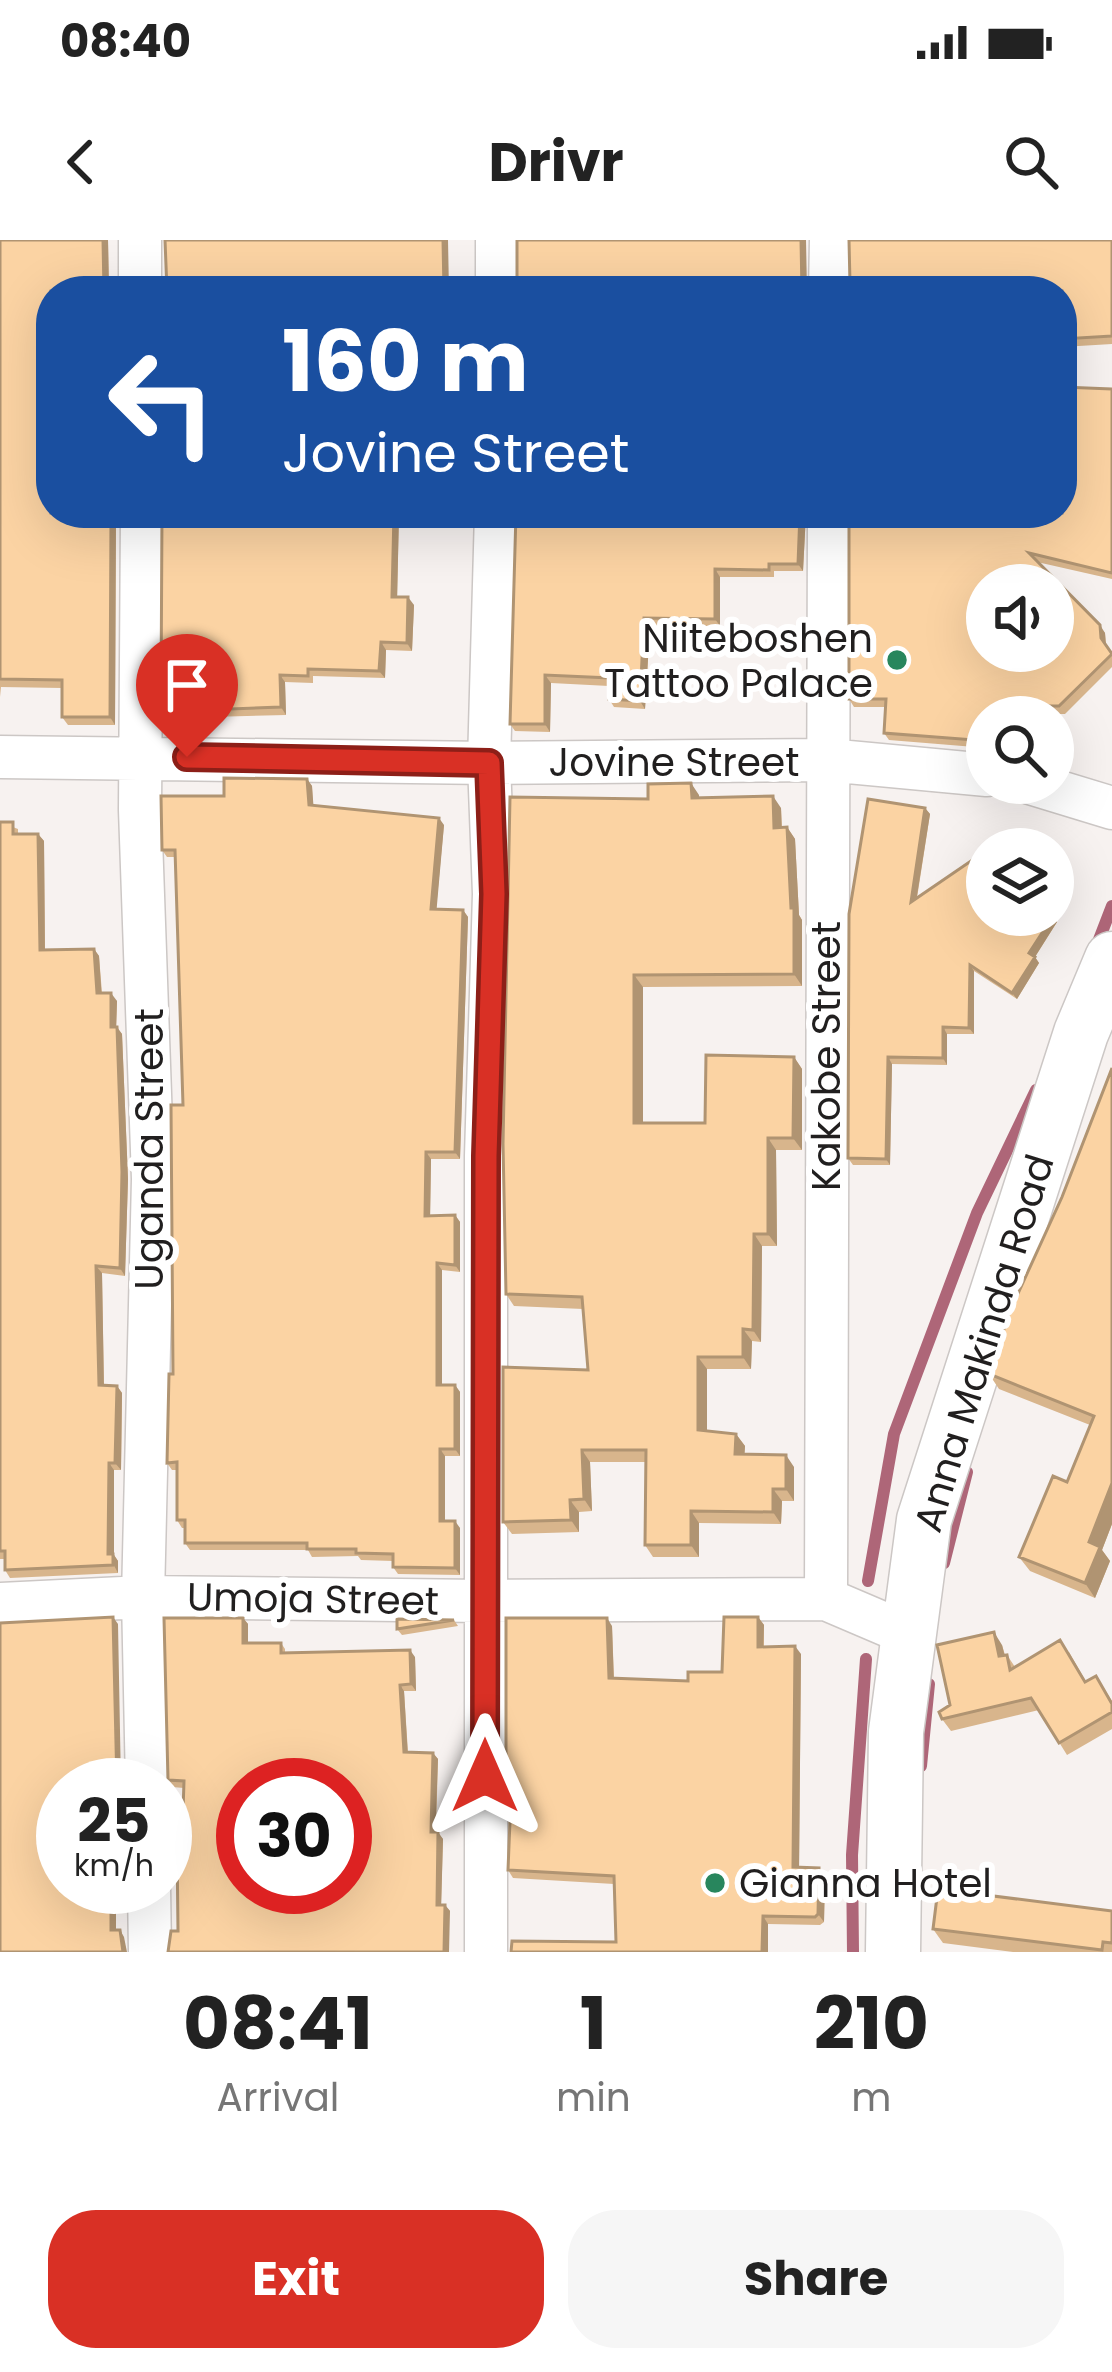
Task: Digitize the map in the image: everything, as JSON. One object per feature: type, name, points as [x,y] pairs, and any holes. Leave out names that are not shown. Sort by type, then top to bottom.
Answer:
[{"type":"street","points":[[140,240],[140,276]]},
{"type":"street","points":[[496,240],[496,276]]},
{"type":"street","points":[[830,276],[831,240]]},
{"type":"street","name":"Uganda Street","points":[[142,528],[140,810],[153,1179],[143,1597],[146,1758]]},
{"type":"street","points":[[487,1952],[483,1601],[486,1156],[494,894],[489,763],[496,528]]},
{"type":"street","name":"Kakobe Street","points":[[826,1599],[829,528]]},
{"type":"street","name":"Jovine Street","points":[[0,757],[489,763],[827,760],[966,773]]},
{"type":"street","points":[[1074,796],[1112,808]]},
{"type":"street","name":"Anna Makinda Road","points":[[892,1952],[896,1732],[925,1520],[1097,1035],[1112,959]]},
{"type":"street","name":"Umoja Street","points":[[0,1604],[143,1597],[826,1599],[908,1634]]},
{"type":"street","points":[[149,1914],[150,1952]]},
{"type":"building","points":[[0,240],[103,240],[104,276],[36,276],[36,528],[111,528],[110,717],[62,717],[62,680],[0,679]]},
{"type":"building","points":[[165,240],[443,240],[444,276],[166,276]]},
{"type":"building","points":[[517,240],[801,240],[802,276],[517,276]]},
{"type":"building","points":[[849,240],[1112,240],[1112,336],[1077,338],[1077,276],[850,276]]},
{"type":"building","points":[[1077,388],[1112,389],[1112,573],[1029,553],[1040,564],[966,564],[966,672],[1074,672],[1074,599],[1100,625],[1101,638],[1112,654],[1069,696],[966,696],[966,739],[884,733],[886,699],[849,699],[849,528],[1077,528]]},
{"type":"building","points":[[162,528],[394,528],[392,597],[408,597],[407,643],[381,642],[379,671],[308,669],[308,676],[280,675],[281,707],[205,710],[205,695],[161,696]]},
{"type":"building","points":[[516,528],[799,528],[798,564],[769,564],[769,570],[715,569],[715,619],[644,618],[640,701],[609,699],[610,678],[545,675],[545,724],[510,724]]},
{"type":"building","points":[[224,778],[307,779],[309,805],[439,818],[431,909],[463,910],[455,1152],[426,1152],[425,1216],[455,1215],[455,1265],[437,1263],[437,1385],[455,1385],[455,1449],[440,1449],[440,1521],[455,1521],[455,1568],[393,1567],[393,1554],[307,1549],[307,1543],[185,1543],[185,1520],[177,1520],[177,1462],[167,1463],[169,1374],[173,1374],[171,1105],[183,1105],[175,850],[162,850],[161,796],[224,796]]},
{"type":"building","points":[[691,783],[692,798],[773,796],[774,828],[787,827],[794,974],[634,975],[634,1123],[705,1123],[706,1055],[794,1057],[793,1138],[768,1138],[768,1234],[754,1234],[753,1330],[743,1329],[743,1357],[698,1357],[698,1430],[736,1434],[735,1454],[786,1455],[786,1489],[773,1489],[773,1512],[691,1511],[691,1545],[645,1545],[646,1450],[582,1450],[584,1499],[570,1500],[571,1520],[503,1522],[503,1367],[588,1370],[582,1297],[506,1294],[503,1144],[510,797],[648,799],[648,784]]},
{"type":"building","points":[[868,799],[925,808],[911,902],[966,864],[966,936],[1040,936],[1029,953],[1035,957],[1012,993],[970,965],[969,1028],[943,1027],[943,1058],[888,1057],[886,1159],[848,1158],[849,914]]},
{"type":"building","points":[[0,822],[13,822],[13,834],[38,834],[40,950],[94,949],[97,993],[111,993],[111,1027],[117,1027],[120,1268],[96,1266],[99,1385],[117,1386],[115,1463],[109,1463],[108,1554],[113,1554],[113,1565],[5,1570],[5,1551],[0,1551]]},
{"type":"building","points":[[1112,1068],[1112,1483],[1089,1542],[1100,1547],[1085,1583],[1019,1557],[1053,1476],[1067,1482],[1094,1416],[989,1374],[1010,1311],[1062,1197]]},
{"type":"building","points":[[113,1617],[116,1758],[36,1758],[36,1914],[111,1914],[111,1930],[120,1930],[123,1952],[0,1952],[0,1623]]},
{"type":"building","points":[[724,1617],[758,1617],[758,1647],[795,1646],[793,1867],[819,1868],[818,1914],[763,1916],[762,1952],[511,1952],[512,1941],[616,1942],[614,1876],[508,1870],[512,1772],[506,1772],[506,1618],[607,1618],[609,1678],[688,1681],[688,1672],[722,1672]]},
{"type":"building","points":[[164,1618],[243,1618],[243,1643],[281,1643],[281,1653],[410,1650],[411,1684],[400,1685],[404,1752],[433,1753],[431,1832],[438,1832],[437,1905],[445,1905],[444,1952],[168,1952],[171,1931],[178,1931],[178,1914],[192,1914],[192,1758],[167,1758]]},
{"type":"building","points":[[397,1619],[454,1620],[397,1629]]},
{"type":"building","points":[[994,1632],[999,1656],[1007,1655],[1010,1670],[1060,1640],[1085,1682],[1096,1676],[1112,1712],[1059,1743],[1031,1698],[942,1719],[939,1712],[950,1705],[937,1645]]},
{"type":"building","points":[[938,1889],[1112,1911],[1112,1943],[1103,1942],[1102,1950],[933,1929]]},
{"type":"waterway","points":[[1095,950],[1112,906]]},
{"type":"waterway","points":[[868,1581],[894,1434],[977,1213],[1036,1090]]},
{"type":"waterway","points":[[944,1563],[967,1472]]},
{"type":"waterway","points":[[853,1952],[852,1855],[866,1659]]},
{"type":"waterway","points":[[921,1766],[929,1684]]},
{"type":"place","name":"Niiteboshen Tattoo Palace","points":[[897,660]]},
{"type":"place","name":"Gianna Hotel","points":[[715,1883]]},
{"type":"route","points":[[187,757],[489,763],[494,894],[486,1156],[485,1776]]}]
